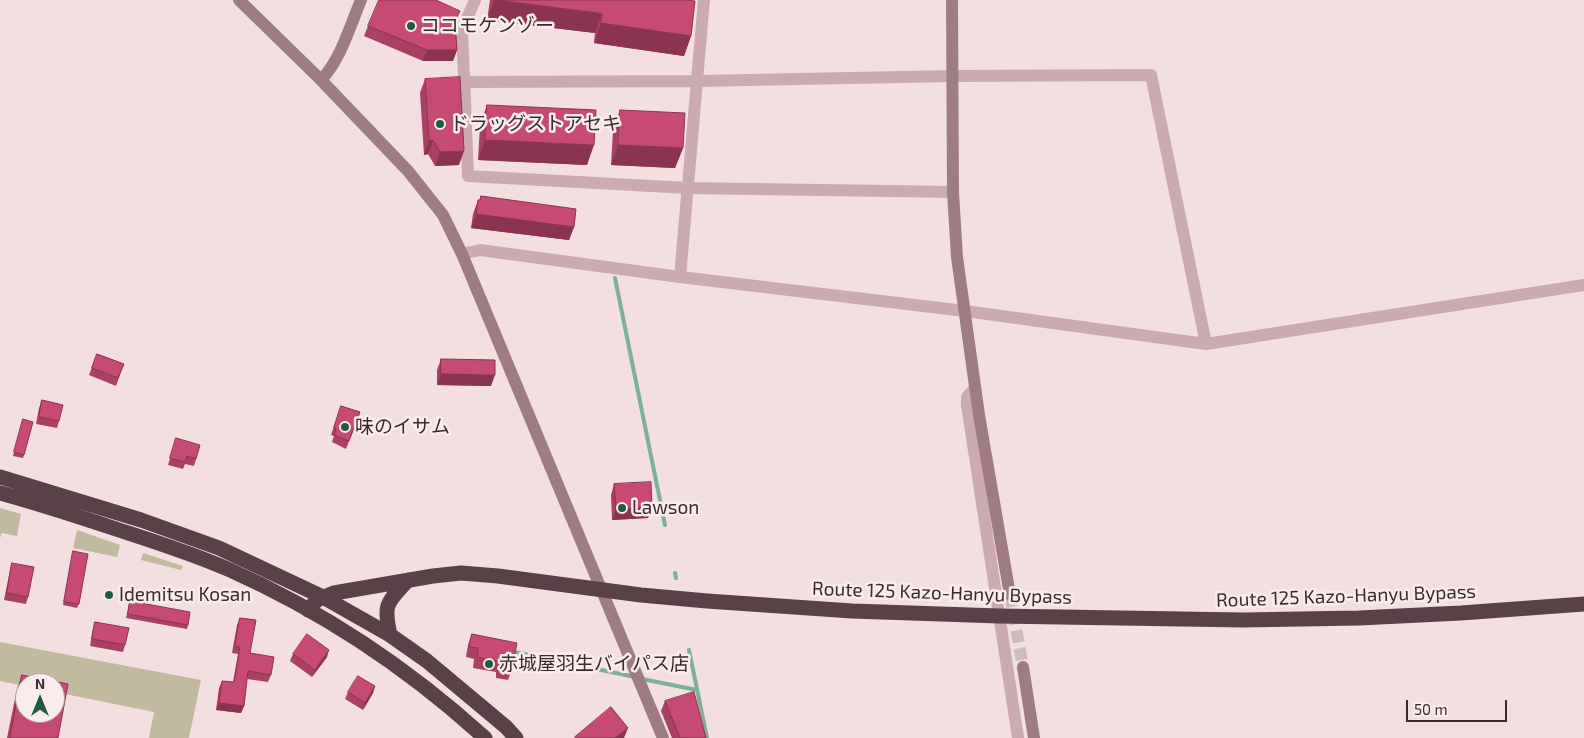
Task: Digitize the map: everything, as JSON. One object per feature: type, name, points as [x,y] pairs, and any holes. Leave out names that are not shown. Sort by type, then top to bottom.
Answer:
[{"type":"highway","points":[[0,477],[141,520],[219,548],[323,597],[390,635],[442,674],[506,727],[516,738]]},
{"type":"highway","points":[[0,493],[81,518],[230,570],[308,610],[364,644],[412,677],[485,738]]},
{"type":"highway","name":"Route 125 Kazo-Hanyu Bypass","points":[[308,610],[317,600],[334,593],[461,573],[707,601],[852,612],[1243,620],[1462,614],[1584,604]]},
{"type":"highway","points":[[390,635],[386,615],[388,606],[392,597],[408,580]]},
{"type":"street","points":[[240,0],[408,170],[443,215],[462,254],[663,738]]},
{"type":"street","points":[[321,80],[335,60],[361,0]]},
{"type":"street","points":[[475,0],[462,30],[468,176],[688,188],[953,192]]},
{"type":"street","points":[[680,277],[704,0]]},
{"type":"street","points":[[952,0],[953,192],[957,257],[975,388],[1010,595]]},
{"type":"street","points":[[464,82],[1151,75],[1206,344]]},
{"type":"street","points":[[462,254],[473,250],[480,250],[680,277],[965,311],[1206,344],[1584,285]]},
{"type":"street","points":[[975,388],[968,397],[966,405],[1018,738]]},
{"type":"street","points":[[1023,667],[1034,738]]},
{"type":"shaded area","points":[[0,508],[21,514],[17,536],[2,533],[0,538]]},
{"type":"shaded area","points":[[77,530],[120,545],[117,557],[73,548]]},
{"type":"shaded area","points":[[143,553],[183,566],[181,570],[141,560]]},
{"type":"shaded area","points":[[0,642],[201,680],[189,738],[149,738],[154,712],[65,694],[65,673],[15,673],[15,684],[0,681]]},
{"type":"building","name":"ココモケンゾー","points":[[379,0],[436,0],[460,11],[455,21],[457,50],[427,50],[368,26]]},
{"type":"building","points":[[497,0],[695,1],[691,36],[601,23],[602,14]]},
{"type":"building","name":"ドラッグストアセキ","points":[[460,77],[464,151],[440,152],[433,140],[429,141],[425,79]]},
{"type":"building","points":[[487,105],[596,110],[594,145],[485,140]]},
{"type":"building","points":[[620,110],[685,113],[683,148],[618,145]]},
{"type":"building","points":[[481,196],[576,209],[574,227],[476,214],[478,200],[480,200]]},
{"type":"building","points":[[97,354],[124,364],[118,378],[92,368]]},
{"type":"building","points":[[441,359],[495,360],[495,375],[441,374]]},
{"type":"building","points":[[42,400],[63,405],[59,421],[39,417]]},
{"type":"building","name":"味のイサム","points":[[341,406],[360,412],[349,441],[334,435],[336,428],[334,428]]},
{"type":"building","points":[[23,419],[33,422],[24,455],[14,452]]},
{"type":"building","points":[[176,438],[200,445],[196,459],[187,456],[185,462],[170,458]]},
{"type":"building","points":[[651,482],[652,507],[616,509],[614,484]]},
{"type":"building","points":[[73,551],[88,554],[79,604],[64,602]]},
{"type":"building","points":[[12,563],[34,567],[28,597],[7,593]]},
{"type":"building","points":[[130,601],[190,612],[188,625],[128,614]]},
{"type":"building","points":[[240,618],[256,620],[250,653],[274,657],[271,675],[248,671],[244,706],[219,703],[222,681],[234,682],[240,647],[235,646]]},
{"type":"building","points":[[95,622],[129,628],[125,645],[92,639]]},
{"type":"building","points":[[307,634],[329,650],[315,670],[293,654]]},
{"type":"building","points":[[472,634],[517,643],[512,669],[499,667],[500,662],[477,657],[478,648],[469,647]]},
{"type":"building","points":[[358,676],[375,686],[365,703],[348,692]]},
{"type":"building","points":[[65,683],[68,684],[65,700]]},
{"type":"building","points":[[694,692],[706,738],[680,738],[665,701]]},
{"type":"building","points":[[611,707],[628,728],[615,738],[575,738],[575,737]]},
{"type":"building","points":[[15,712],[15,723],[61,723],[58,738],[10,738]]},
{"type":"waterway","points":[[615,278],[665,525]]},
{"type":"waterway","points":[[675,573],[676,578]]},
{"type":"waterway","points":[[689,650],[707,738]]},
{"type":"waterway","points":[[510,651],[635,677]]},
{"type":"waterway","points":[[642,679],[697,690]]},
{"type":"tunnel","points":[[1010,595],[1023,667]]},
{"type":"place","name":"ココモケンゾー","points":[[411,26]]},
{"type":"place","name":"ドラッグストアセキ","points":[[440,124]]},
{"type":"place","name":"味のイサム","points":[[345,427]]},
{"type":"place","name":"Lawson","points":[[622,508]]},
{"type":"place","name":"Idemitsu Kosan","points":[[109,595]]},
{"type":"place","name":"赤城屋羽生バイパス店","points":[[489,664]]}]
